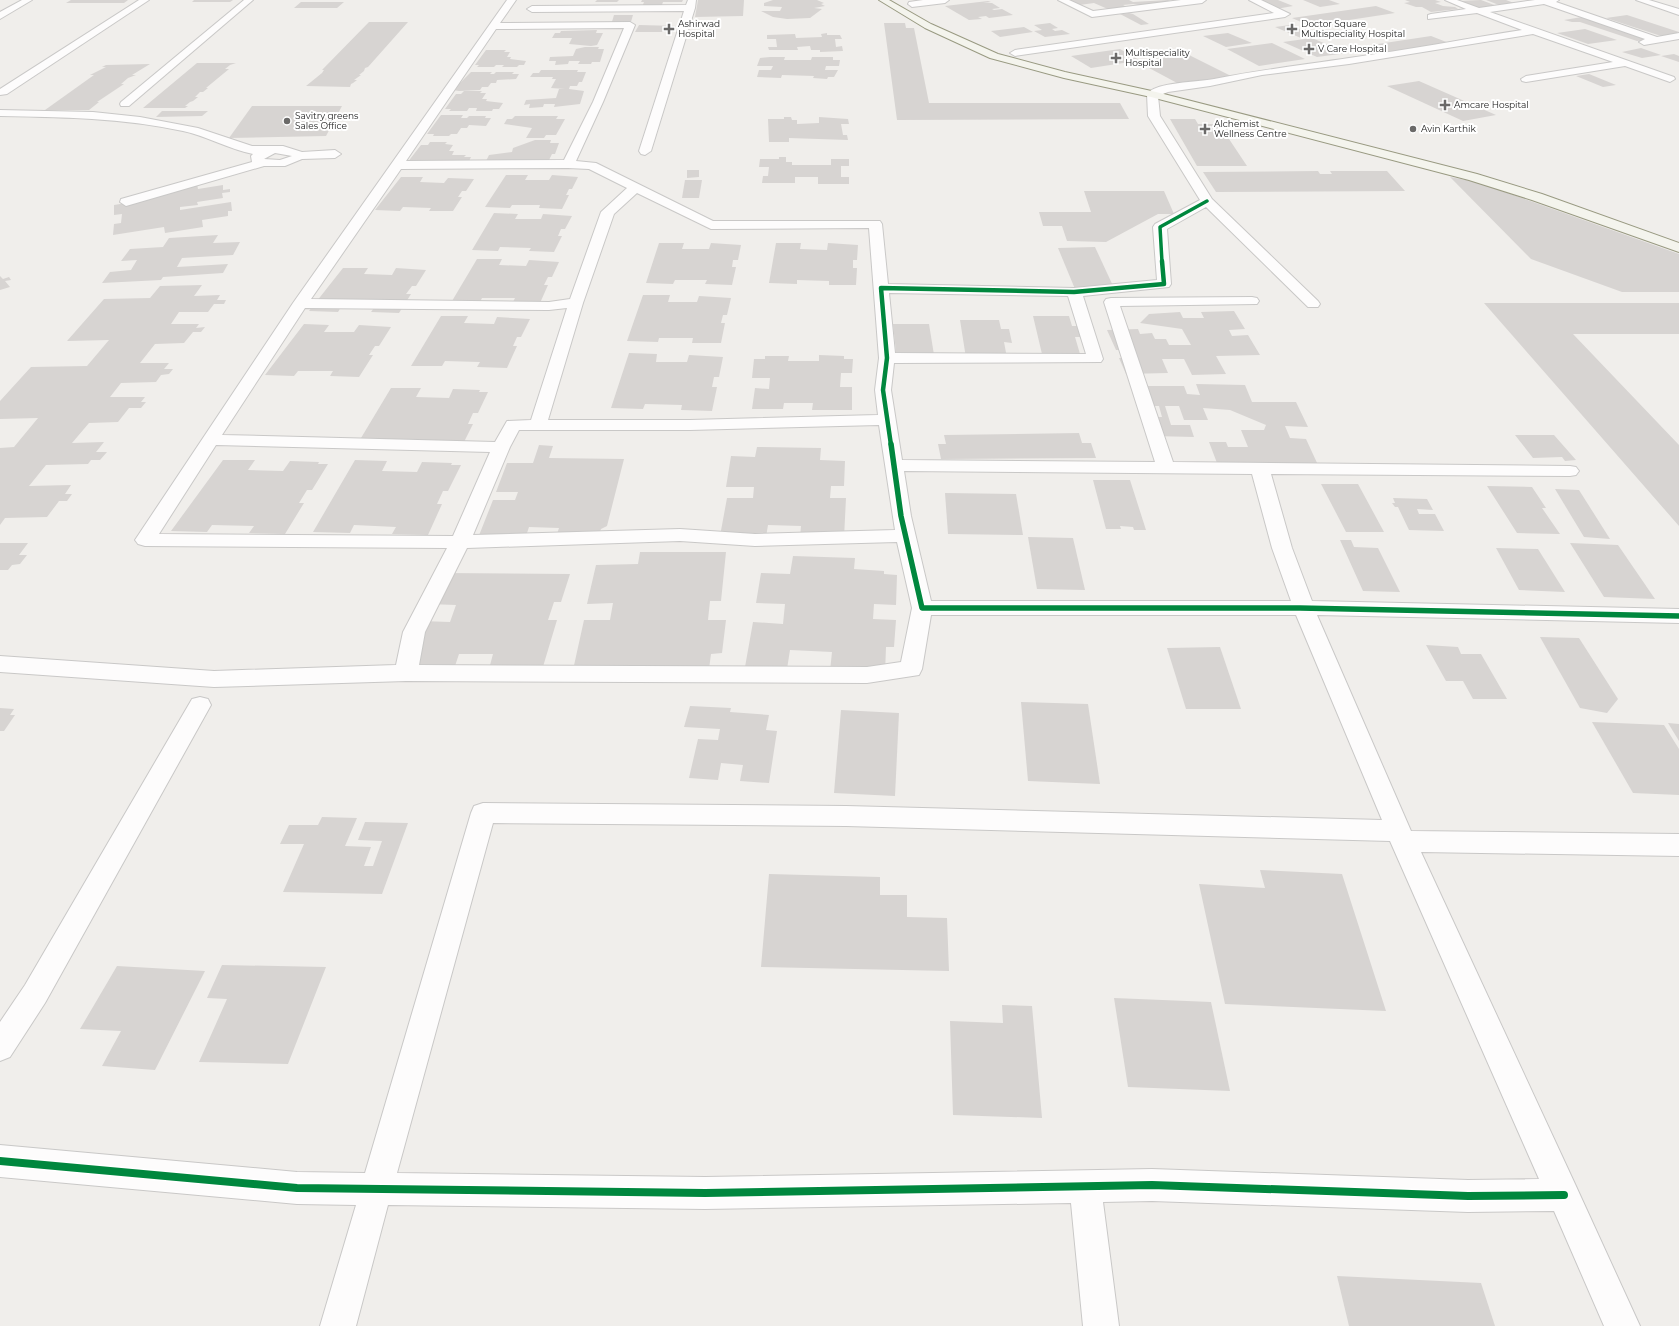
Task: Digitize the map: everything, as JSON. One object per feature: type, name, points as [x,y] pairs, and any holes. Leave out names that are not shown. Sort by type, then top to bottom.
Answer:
[{"type":"main road","points":[[883,0],[928,26],[994,56],[1064,75],[1393,150],[1473,177],[1537,196],[1679,248]]},
{"type":"main road","points":[[909,2],[940,19],[1015,53],[1367,138]]},
{"type":"street","points":[[0,16],[28,0]]},
{"type":"street","points":[[1,93],[145,0]]},
{"type":"street","points":[[125,104],[249,0]]},
{"type":"street","points":[[512,0],[300,303],[145,540],[460,542],[680,535],[755,540],[906,536]]},
{"type":"street","points":[[909,2],[945,0]]},
{"type":"street","points":[[1062,0],[1092,14],[1202,0]]},
{"type":"street","points":[[1015,53],[1285,14],[1253,0]]},
{"type":"street","points":[[1449,0],[1670,79]]},
{"type":"street","points":[[1430,17],[1555,0]]},
{"type":"street","points":[[1640,0],[1679,12]]},
{"type":"street","points":[[1543,2],[1657,40]]},
{"type":"street","points":[[532,9],[691,4],[645,151]]},
{"type":"street","points":[[1668,9],[1679,7]]},
{"type":"street","points":[[493,26],[630,24],[598,102],[568,164]]},
{"type":"street","points":[[1313,304],[1206,201],[1154,116],[1152,94],[1166,89],[1210,83],[1262,72],[1349,61],[1534,31]]},
{"type":"street","points":[[1634,43],[1679,36]]},
{"type":"street","points":[[1526,79],[1625,64]]},
{"type":"street","points":[[0,113],[100,115],[186,128],[252,150],[296,152],[299,156]]},
{"type":"street","points":[[273,150],[257,156],[258,162],[270,164],[296,160],[299,156],[336,154]]},
{"type":"street","points":[[126,202],[263,163]]},
{"type":"street","points":[[0,664],[214,680],[406,673],[867,675],[911,669],[922,608],[906,536],[883,390],[887,358],[875,224],[711,225],[592,166],[568,164],[398,165]]},
{"type":"street","points":[[538,425],[576,303],[608,212],[635,188]]},
{"type":"street","points":[[881,288],[1074,292],[1164,284],[1160,227],[1206,201]]},
{"type":"street","points":[[887,358],[1095,359],[1074,292]]},
{"type":"street","points":[[1165,466],[1111,302],[1252,302]]},
{"type":"street","points":[[300,303],[549,306],[576,303]]},
{"type":"street","points":[[406,673],[414,632],[460,542],[501,447],[513,424],[690,425],[888,420]]},
{"type":"street","points":[[209,440],[501,447]]},
{"type":"street","points":[[894,465],[1165,466],[1570,471]]},
{"type":"street","points":[[1260,468],[1282,548],[1304,609],[1401,836],[1622,1326]]},
{"type":"street","points":[[922,608],[1075,606],[1517,611],[1679,616]]},
{"type":"street","points":[[0,1047],[35,994],[200,705]]},
{"type":"street","points":[[338,1326],[484,813],[846,816],[1679,845]]},
{"type":"street","points":[[0,1161],[297,1188],[705,1193],[1152,1185],[1468,1196],[1564,1195]]},
{"type":"street","points":[[1085,1186],[1101,1326]]},
{"type":"building","points":[[71,0],[128,0],[124,3],[66,3]]},
{"type":"building","points":[[194,0],[233,0],[230,2],[192,2]]},
{"type":"building","points":[[597,0],[619,0],[617,2],[595,2]]},
{"type":"building","points":[[642,0],[683,0],[682,2],[663,2],[660,10],[641,10],[644,2],[641,2]]},
{"type":"building","points":[[698,0],[744,0],[743,16],[695,17]]},
{"type":"building","points":[[773,0],[817,0],[824,3],[821,4],[825,6],[814,8],[822,9],[810,18],[787,19],[773,17],[761,11],[780,11],[782,7],[764,6],[764,3]]},
{"type":"building","points":[[1129,0],[1133,2],[1168,0],[1173,2],[1146,6],[1133,4],[1123,5],[1129,8],[1110,10],[1094,3],[1072,6],[1068,1]]},
{"type":"building","points":[[1255,0],[1278,0],[1293,6],[1276,9]]},
{"type":"building","points":[[1303,0],[1329,0],[1340,4],[1320,7]]},
{"type":"building","points":[[1405,0],[1435,0],[1441,2],[1435,3],[1458,9],[1431,12],[1422,7],[1416,7],[1404,3],[1410,2]]},
{"type":"building","points":[[1481,0],[1497,6],[1479,8],[1458,1]]},
{"type":"building","points":[[1486,0],[1506,0],[1514,3],[1499,5]]},
{"type":"building","points":[[988,1],[991,2],[983,3],[992,3],[1000,8],[992,9],[1002,9],[1013,15],[989,18],[986,16],[978,17],[982,19],[969,20],[945,6]]},
{"type":"building","points":[[301,2],[344,2],[337,8],[294,8]]},
{"type":"building","points":[[1376,6],[1395,13],[1310,26],[1292,18]]},
{"type":"building","points":[[1129,13],[1149,24],[1141,25],[1120,14]]},
{"type":"building","points":[[614,15],[633,15],[630,25],[611,25]]},
{"type":"building","points":[[1627,15],[1679,32],[1677,32],[1679,35],[1664,37],[1606,18]]},
{"type":"building","points":[[1582,17],[1649,39],[1637,41],[1580,22],[1564,20]]},
{"type":"building","points":[[369,22],[408,22],[359,75],[361,75],[354,80],[357,80],[351,84],[350,87],[306,86],[322,73],[324,70],[322,70]]},
{"type":"building","points":[[884,23],[905,23],[906,28],[914,28],[929,103],[1120,103],[1129,119],[897,120]]},
{"type":"building","points":[[1050,23],[1058,28],[1052,29],[1055,31],[1062,30],[1070,34],[1045,37],[1034,31],[1042,30],[1034,25]]},
{"type":"building","points":[[639,25],[677,26],[673,32],[635,32]]},
{"type":"building","points":[[1290,25],[1316,36],[1301,38],[1275,27]]},
{"type":"building","points":[[1024,27],[1033,32],[1000,37],[991,31]]},
{"type":"building","points":[[1585,29],[1617,40],[1588,44],[1557,33]]},
{"type":"building","points":[[597,30],[596,33],[603,33],[597,45],[591,46],[569,44],[572,38],[552,38],[555,33],[560,33],[561,31]]},
{"type":"building","points":[[827,33],[827,35],[840,35],[842,39],[835,39],[836,47],[842,46],[843,51],[820,52],[820,50],[811,50],[810,46],[797,47],[798,50],[769,50],[768,47],[777,47],[776,39],[767,39],[767,35],[795,34],[796,38],[822,37],[821,34]]},
{"type":"building","points":[[1228,33],[1252,43],[1226,47],[1203,36]]},
{"type":"building","points":[[1431,36],[1449,43],[1375,54],[1358,47]]},
{"type":"building","points":[[1312,38],[1347,53],[1317,57],[1283,42]]},
{"type":"building","points":[[1272,43],[1305,59],[1259,66],[1227,49]]},
{"type":"building","points":[[585,47],[599,47],[598,49],[604,49],[600,62],[578,64],[580,61],[569,61],[568,64],[555,65],[556,61],[549,61],[550,57],[573,56],[576,49]]},
{"type":"building","points":[[1641,48],[1661,55],[1642,58],[1622,52]]},
{"type":"building","points":[[1120,49],[1141,61],[1187,54],[1231,76],[1179,84],[1136,61],[1091,68],[1071,56]]},
{"type":"building","points":[[486,50],[506,50],[504,52],[510,52],[507,57],[511,57],[510,59],[526,61],[524,65],[519,65],[517,67],[502,67],[504,65],[496,65],[494,67],[477,67],[479,65],[475,65]]},
{"type":"building","points":[[1674,54],[1679,56],[1679,62],[1661,56]]},
{"type":"building","points":[[785,57],[784,60],[811,60],[812,57],[833,57],[833,60],[840,60],[839,66],[826,66],[825,70],[838,70],[834,77],[828,77],[827,79],[813,78],[814,76],[782,75],[781,78],[757,77],[759,70],[771,70],[773,66],[757,66],[760,58]]},
{"type":"building","points":[[197,63],[236,63],[225,69],[229,69],[203,92],[200,92],[195,97],[198,97],[185,106],[188,106],[185,108],[143,108]]},
{"type":"building","points":[[150,64],[132,75],[136,75],[128,78],[121,84],[124,84],[97,102],[99,102],[89,110],[45,110],[94,75],[90,75],[106,67],[102,67],[106,65]]},
{"type":"building","points":[[541,70],[578,70],[577,72],[586,72],[582,82],[579,82],[577,86],[570,86],[569,89],[584,91],[580,104],[554,107],[555,104],[544,104],[543,107],[529,108],[530,104],[524,105],[526,100],[556,98],[559,89],[565,89],[551,88],[556,79],[552,79],[553,77],[530,77],[533,73],[539,73]]},
{"type":"building","points":[[471,72],[492,72],[490,74],[494,74],[496,72],[514,72],[512,74],[519,74],[516,79],[497,80],[496,83],[491,83],[488,87],[482,87],[480,90],[453,90]]},
{"type":"building","points":[[1589,74],[1616,85],[1603,87],[1576,76]]},
{"type":"building","points":[[1419,81],[1496,115],[1463,121],[1387,86]]},
{"type":"building","points":[[464,91],[482,91],[480,93],[486,93],[482,99],[487,99],[486,101],[503,103],[499,109],[493,109],[492,111],[476,111],[477,108],[469,108],[467,111],[449,111],[451,109],[445,109],[456,94],[461,94]]},
{"type":"building","name":"Savitry greens Sales Office","points":[[252,106],[342,106],[326,136],[229,138]]},
{"type":"building","points":[[162,111],[208,111],[202,116],[156,117]]},
{"type":"building","points":[[441,115],[463,115],[461,118],[467,118],[469,116],[486,116],[485,118],[491,118],[486,126],[469,125],[467,128],[461,128],[457,134],[451,134],[449,136],[433,136],[434,134],[427,134]]},
{"type":"building","points":[[515,116],[558,116],[556,119],[565,119],[556,135],[546,135],[544,138],[526,138],[532,128],[504,124],[507,119],[512,119]]},
{"type":"building","points":[[784,117],[791,117],[792,120],[797,120],[797,124],[819,123],[819,117],[848,119],[849,124],[841,124],[843,135],[847,135],[848,140],[789,138],[789,142],[769,142],[768,119],[784,119]]},
{"type":"building","points":[[1170,119],[1195,119],[1198,124],[1219,124],[1247,166],[1197,166]]},
{"type":"building","points":[[535,140],[551,140],[550,143],[559,143],[555,154],[552,154],[549,160],[486,161],[489,155],[512,152],[513,148]]},
{"type":"building","points":[[430,142],[447,142],[445,144],[453,145],[449,151],[454,151],[452,155],[466,155],[464,157],[471,157],[468,163],[407,163],[421,145],[428,145]]},
{"type":"building","points":[[779,157],[786,157],[786,162],[792,162],[792,165],[831,165],[831,159],[849,159],[849,166],[841,166],[841,177],[849,177],[849,184],[818,184],[818,177],[795,177],[795,183],[762,183],[763,176],[768,176],[769,167],[759,167],[760,159],[779,159]]},
{"type":"building","points":[[687,170],[699,170],[699,177],[687,178]]},
{"type":"building","points":[[1318,171],[1320,174],[1332,174],[1330,171],[1387,171],[1405,191],[1216,192],[1203,172]]},
{"type":"building","points":[[506,175],[528,175],[525,180],[549,180],[552,175],[578,177],[572,189],[569,189],[566,195],[569,195],[562,209],[539,208],[540,205],[512,205],[510,208],[485,207]]},
{"type":"building","points":[[401,177],[423,177],[420,182],[444,183],[448,178],[474,179],[466,191],[462,191],[458,197],[462,197],[453,211],[429,211],[431,208],[403,207],[400,211],[375,210]]},
{"type":"building","points":[[1450,177],[1477,182],[1679,254],[1679,292],[1622,292],[1531,259]]},
{"type":"building","points":[[685,180],[702,180],[699,198],[682,198]]},
{"type":"building","points":[[197,184],[198,189],[223,185],[223,190],[230,189],[230,192],[222,193],[223,198],[197,202],[198,205],[180,207],[180,210],[231,202],[232,211],[228,211],[228,216],[202,220],[203,227],[165,233],[164,227],[113,235],[114,224],[121,223],[122,214],[114,215],[114,205],[151,199],[151,191]]},
{"type":"building","points":[[1084,191],[1164,191],[1174,214],[1158,214],[1106,242],[1067,241],[1062,226],[1043,226],[1039,212],[1091,212]]},
{"type":"building","points":[[494,213],[518,214],[515,219],[541,219],[543,214],[572,216],[565,229],[561,229],[558,236],[562,236],[554,252],[529,251],[531,248],[500,247],[498,251],[472,250]]},
{"type":"building","points":[[218,235],[213,243],[240,242],[233,255],[182,258],[177,267],[228,264],[223,273],[163,277],[161,280],[102,283],[110,272],[131,270],[137,260],[121,261],[130,249],[163,247],[169,238]]},
{"type":"building","points":[[659,243],[684,243],[682,249],[709,249],[711,243],[741,245],[738,260],[733,260],[732,267],[736,267],[732,285],[705,284],[707,280],[675,280],[673,284],[646,283]]},
{"type":"building","points":[[776,243],[801,243],[800,249],[827,250],[828,243],[858,245],[857,260],[853,260],[853,268],[857,268],[856,285],[829,285],[829,281],[797,280],[797,284],[769,283]]},
{"type":"building","points":[[1095,247],[1114,288],[1075,289],[1058,248]]},
{"type":"building","points":[[477,259],[502,259],[499,265],[526,266],[529,260],[559,262],[552,277],[548,277],[544,285],[548,285],[540,303],[513,302],[515,298],[482,298],[480,302],[452,301]]},
{"type":"building","points":[[343,268],[368,268],[364,274],[392,275],[396,268],[426,270],[416,286],[412,286],[406,294],[411,294],[399,313],[371,312],[374,308],[341,307],[338,312],[309,311]]},
{"type":"building","points":[[0,276],[3,279],[9,277],[11,280],[5,281],[10,287],[0,290]]},
{"type":"building","points":[[202,285],[194,296],[220,295],[217,300],[226,300],[224,304],[214,304],[208,312],[179,312],[171,324],[199,324],[196,328],[205,327],[201,332],[193,332],[184,343],[155,344],[140,363],[169,363],[164,369],[173,369],[169,374],[161,375],[156,382],[121,383],[110,397],[145,397],[141,402],[146,402],[141,408],[129,408],[118,422],[89,423],[72,443],[104,442],[96,452],[107,452],[100,460],[91,460],[88,464],[46,465],[29,486],[71,485],[65,494],[72,494],[67,501],[59,501],[47,517],[5,518],[0,525],[0,448],[14,447],[38,418],[0,419],[0,401],[31,367],[87,366],[109,340],[67,341],[104,299],[150,298],[160,286]]},
{"type":"building","points":[[643,295],[670,295],[668,302],[697,302],[699,296],[731,298],[727,315],[723,315],[721,323],[725,323],[721,343],[692,343],[693,338],[659,338],[658,342],[627,341]]},
{"type":"building","points":[[1484,303],[1679,303],[1679,334],[1573,334],[1679,445],[1679,526]]},
{"type":"building","points":[[1234,311],[1245,329],[1229,330],[1232,336],[1248,335],[1260,355],[1216,356],[1226,374],[1192,375],[1184,359],[1162,359],[1168,373],[1126,374],[1119,358],[1138,357],[1135,350],[1116,350],[1107,330],[1138,329],[1140,334],[1152,333],[1155,339],[1166,339],[1169,345],[1191,345],[1182,329],[1140,323],[1149,314],[1180,312],[1183,318],[1204,318],[1201,312]]},
{"type":"building","points":[[441,316],[468,316],[464,323],[494,324],[497,317],[530,319],[521,337],[517,337],[513,346],[517,346],[507,368],[477,367],[480,362],[445,361],[442,366],[411,366]]},
{"type":"building","points":[[1033,316],[1069,316],[1072,326],[1084,326],[1087,337],[1075,337],[1080,354],[1042,354]]},
{"type":"building","points":[[960,320],[999,320],[1001,329],[1009,329],[1012,343],[1004,342],[1007,358],[966,358]]},
{"type":"building","points":[[304,324],[329,325],[324,332],[354,332],[359,325],[391,327],[379,346],[375,346],[369,355],[373,355],[359,377],[330,376],[333,371],[298,371],[294,376],[265,375]]},
{"type":"building","points":[[893,324],[929,324],[935,361],[897,361]]},
{"type":"building","points":[[629,353],[657,354],[656,362],[687,362],[689,355],[723,357],[719,377],[714,377],[712,387],[717,387],[712,411],[681,410],[682,405],[645,404],[643,409],[611,408]]},
{"type":"building","points":[[819,355],[844,356],[844,359],[853,359],[852,373],[841,373],[840,387],[852,387],[852,410],[812,410],[813,403],[784,403],[783,409],[752,409],[755,388],[769,389],[770,378],[752,378],[754,359],[765,359],[765,356],[789,356],[788,361],[819,361]]},
{"type":"building","points":[[1196,384],[1245,385],[1252,402],[1296,402],[1308,427],[1285,426],[1290,438],[1306,439],[1318,465],[1217,463],[1209,442],[1226,442],[1228,447],[1248,447],[1241,430],[1264,430],[1266,425],[1230,410],[1203,408],[1208,420],[1184,420],[1179,406],[1165,406],[1171,425],[1190,425],[1194,437],[1153,436],[1147,417],[1162,417],[1159,406],[1143,406],[1137,386],[1184,386],[1187,394],[1200,395]]},
{"type":"building","points":[[391,388],[421,388],[416,397],[449,398],[453,389],[480,390],[479,392],[488,392],[478,413],[473,413],[468,424],[473,424],[460,450],[355,448]]},
{"type":"building","points":[[1079,433],[1082,443],[1091,443],[1096,458],[941,459],[938,444],[946,444],[944,435]]},
{"type":"building","points":[[1515,435],[1554,435],[1576,460],[1565,461],[1562,457],[1533,458]]},
{"type":"building","points":[[539,445],[553,446],[549,458],[624,459],[607,526],[601,529],[598,537],[556,537],[559,528],[529,527],[525,539],[478,538],[493,500],[515,500],[518,492],[496,492],[507,463],[533,463]]},
{"type":"building","points":[[757,447],[821,448],[820,460],[845,461],[844,486],[831,486],[830,498],[846,498],[844,538],[800,537],[801,526],[768,525],[766,537],[720,536],[727,498],[753,498],[754,487],[726,487],[731,456],[755,457]]},
{"type":"building","points":[[223,460],[255,460],[248,470],[283,471],[290,461],[319,462],[318,464],[328,464],[312,490],[307,490],[299,503],[304,503],[285,534],[249,533],[254,526],[212,525],[207,532],[171,531]]},
{"type":"building","points":[[355,460],[387,461],[382,471],[417,472],[422,462],[452,463],[451,465],[461,465],[448,491],[443,491],[437,504],[442,504],[428,535],[392,534],[396,527],[354,525],[350,533],[313,532]]},
{"type":"building","points":[[1093,480],[1130,480],[1146,530],[1134,530],[1133,527],[1120,526],[1121,529],[1106,529]]},
{"type":"building","points":[[1321,484],[1358,484],[1384,532],[1346,532]]},
{"type":"building","points":[[1487,486],[1532,487],[1546,508],[1542,508],[1560,534],[1517,533]]},
{"type":"building","points":[[1555,489],[1579,490],[1610,539],[1584,537]]},
{"type":"building","points":[[945,493],[1016,494],[1023,535],[948,534]]},
{"type":"building","points":[[1393,498],[1427,499],[1433,510],[1417,509],[1419,514],[1435,514],[1444,531],[1409,530],[1398,507],[1395,507],[1392,503],[1395,503]]},
{"type":"building","points":[[1028,537],[1073,538],[1085,590],[1037,589]]},
{"type":"building","points":[[1340,540],[1351,540],[1354,547],[1378,548],[1400,592],[1363,591]]},
{"type":"building","points":[[0,543],[28,543],[19,555],[27,555],[20,564],[12,565],[8,570],[0,570]]},
{"type":"building","points":[[1570,543],[1618,545],[1655,599],[1604,597]]},
{"type":"building","points":[[1496,548],[1538,549],[1565,592],[1519,590]]},
{"type":"building","points":[[640,552],[726,552],[721,601],[710,601],[708,620],[726,620],[722,653],[711,654],[709,669],[573,670],[584,620],[610,620],[613,603],[587,604],[596,565],[638,564]]},
{"type":"building","points":[[793,556],[855,558],[854,569],[884,571],[884,574],[897,575],[896,605],[874,604],[873,619],[896,620],[894,647],[886,647],[885,674],[830,671],[832,652],[790,650],[787,669],[745,667],[753,622],[783,624],[785,604],[756,603],[761,573],[790,574]]},
{"type":"building","points":[[441,573],[570,574],[561,602],[554,602],[548,620],[557,620],[542,670],[489,669],[493,654],[459,654],[454,669],[403,668],[421,621],[450,622],[456,605],[428,604]]},
{"type":"building","points":[[1540,637],[1579,638],[1618,699],[1607,713],[1580,708]]},
{"type":"building","points":[[1426,645],[1458,647],[1461,654],[1481,654],[1507,699],[1473,699],[1463,681],[1446,681]]},
{"type":"building","points":[[1220,647],[1241,709],[1186,709],[1167,648]]},
{"type":"building","points":[[1021,702],[1088,704],[1100,784],[1028,781]]},
{"type":"building","points":[[690,706],[731,708],[730,712],[769,715],[766,730],[777,731],[769,783],[740,781],[743,765],[721,763],[718,780],[689,778],[698,739],[718,740],[720,729],[684,727]]},
{"type":"building","points":[[0,708],[14,709],[10,715],[15,715],[4,731],[0,731]]},
{"type":"building","points":[[841,710],[899,713],[895,796],[834,793]]},
{"type":"building","points":[[1592,722],[1664,725],[1679,749],[1679,795],[1633,793]]},
{"type":"building","points":[[1668,723],[1679,724],[1679,741]]},
{"type":"building","points":[[322,817],[357,818],[345,846],[371,847],[364,866],[373,866],[382,841],[358,840],[365,822],[408,823],[382,894],[283,892],[304,844],[280,844],[289,825],[318,825]]},
{"type":"building","points":[[1260,870],[1342,874],[1386,1011],[1225,1004],[1199,884],[1265,888]]},
{"type":"building","points":[[769,874],[880,877],[880,895],[907,895],[907,917],[947,918],[949,971],[761,967]]},
{"type":"building","points":[[222,965],[326,967],[288,1064],[199,1062],[227,999],[207,998]]},
{"type":"building","points":[[117,966],[205,971],[155,1070],[102,1066],[121,1031],[80,1029]]},
{"type":"building","points":[[1114,998],[1211,1002],[1230,1091],[1128,1087]]},
{"type":"building","points":[[1002,1005],[1032,1006],[1042,1118],[953,1115],[950,1021],[1003,1023]]},
{"type":"building","points":[[1337,1276],[1481,1283],[1495,1326],[1349,1326]]},
{"type":"cycle path","points":[[1207,201],[1160,227],[1164,284],[1074,292],[881,288],[887,358],[883,390],[901,516],[922,608],[1300,608],[1679,616]]},
{"type":"cycle path","points":[[0,1161],[297,1188],[705,1193],[1152,1185],[1468,1196],[1564,1195]]},
{"type":"place","name":"Ashirwad Hospital","points":[[669,29]]},
{"type":"place","name":"Doctor Square Multispeciality Hospital","points":[[1292,29]]},
{"type":"place","name":"V Care Hospital","points":[[1309,49]]},
{"type":"place","name":"Multispeciality Hospital","points":[[1116,58]]},
{"type":"place","name":"Amcare Hospital","points":[[1445,105]]},
{"type":"place","name":"Savitry greens Sales Office","points":[[287,121]]},
{"type":"place","name":"Alchemist Wellness Centre","points":[[1205,129]]},
{"type":"place","name":"Avin Karthik","points":[[1413,129]]}]
